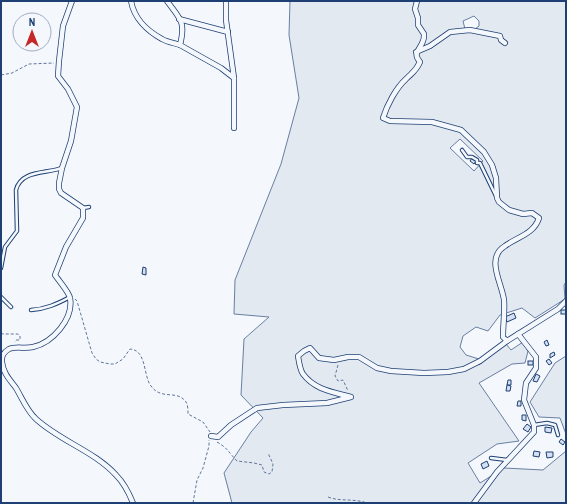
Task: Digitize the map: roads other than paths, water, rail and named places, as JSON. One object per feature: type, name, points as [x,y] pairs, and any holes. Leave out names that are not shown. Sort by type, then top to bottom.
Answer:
[{"type":"street","points":[[72,1],[63,26],[58,76],[68,89],[77,107],[71,141],[62,168],[59,183],[61,193],[83,208],[83,218],[66,247],[55,275],[70,296],[70,308],[65,322],[47,341],[32,348],[16,348],[8,350],[4,352],[2,361],[7,377],[31,413],[54,433],[108,468],[122,482],[133,503]]},
{"type":"street","points":[[131,1],[135,15],[139,20],[163,39],[180,45],[221,68],[234,78]]},
{"type":"street","points":[[167,1],[183,26],[180,45]]},
{"type":"street","points":[[226,1],[228,32],[234,78],[234,128]]},
{"type":"street","points":[[417,1],[415,9],[418,18],[418,26],[424,34],[423,41],[416,52],[417,58],[420,62],[416,70],[405,80],[390,104],[384,118],[390,121],[432,122],[461,130],[484,152],[492,165],[496,178],[497,198],[499,202],[509,210],[523,214],[532,213],[539,218],[538,222],[525,236],[504,246],[499,252],[496,260],[495,268],[502,287],[504,300],[504,337],[507,341]]},
{"type":"street","points":[[179,19],[228,32]]},
{"type":"street","points":[[416,52],[430,46],[450,32],[470,30],[496,34],[500,36],[501,40],[505,43]]},
{"type":"street","points":[[211,436],[218,437],[257,408],[327,403],[351,397],[316,386],[302,374],[298,356],[310,348],[319,358],[360,358],[377,368],[391,371],[424,373],[448,372],[464,369],[480,361],[507,341],[558,309],[566,301]]},
{"type":"street","points":[[474,503],[497,472],[534,432],[534,425],[524,400],[526,383],[536,368],[536,357],[518,334]]},
{"type":"lane","points":[[462,150],[467,157],[472,157],[477,160],[477,163],[480,163],[497,198]]},
{"type":"lane","points":[[1,268],[5,246],[17,231],[17,184],[26,176],[62,168]]},
{"type":"lane","points":[[83,208],[89,207]]},
{"type":"lane","points":[[31,310],[49,307],[70,296]]},
{"type":"lane","points":[[1,297],[11,307]]},
{"type":"lane","points":[[534,425],[547,423],[555,425],[558,435]]},
{"type":"lane","points":[[491,458],[508,461]]}]
